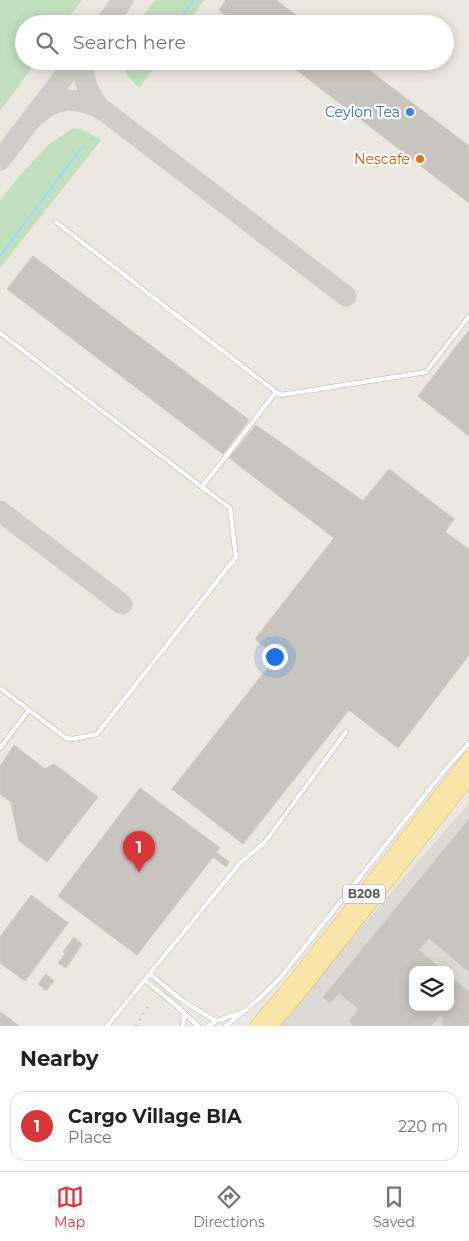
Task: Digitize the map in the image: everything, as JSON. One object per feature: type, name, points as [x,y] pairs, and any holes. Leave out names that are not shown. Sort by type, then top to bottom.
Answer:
[{"type":"main road","name":"B208","points":[[257,1026],[302,972],[469,759]]},
{"type":"main road","name":"B208","points":[[271,1026],[469,777]]},
{"type":"lane","points":[[56,222],[281,395],[426,372],[469,316]]},
{"type":"lane","points":[[0,333],[230,508],[236,557],[97,734],[74,739],[66,738],[0,688]]},
{"type":"lane","points":[[202,487],[276,392]]},
{"type":"lane","points":[[0,748],[29,710]]},
{"type":"lane","points":[[107,1026],[240,863],[265,842],[346,732]]},
{"type":"lane","points":[[226,1026],[280,978],[444,770],[469,743]]},
{"type":"lane","points":[[150,974],[183,1000],[216,1021]]},
{"type":"lane","points":[[145,980],[198,1026]]},
{"type":"lane","points":[[208,1026],[216,1021],[245,1011]]},
{"type":"lane","points":[[183,1026],[184,1012]]},
{"type":"shaded area","points":[[469,803],[469,1026],[276,1026]]},
{"type":"green space","points":[[0,0],[82,0],[71,15],[15,15],[15,70],[30,70],[0,111]]},
{"type":"green space","points":[[155,0],[204,0],[193,15],[144,15]]},
{"type":"green space","points":[[125,70],[152,70],[139,88]]},
{"type":"green space","points":[[73,128],[81,129],[101,140],[0,268],[0,201],[20,175],[49,144]]},
{"type":"building","points":[[226,0],[276,0],[296,15],[225,15],[219,10]]},
{"type":"building","points":[[297,70],[369,70],[469,146],[469,203]]},
{"type":"building","points":[[33,256],[249,420],[223,454],[7,289]]},
{"type":"building","points":[[469,330],[469,436],[418,396]]},
{"type":"building","points":[[256,425],[363,501],[389,469],[454,519],[445,532],[469,549],[469,655],[398,748],[349,710],[243,844],[172,789],[277,656],[255,639],[334,538],[229,458]]},
{"type":"building","points":[[14,745],[45,769],[54,764],[98,797],[47,862],[19,841],[11,802],[0,794],[0,766]]},
{"type":"building","points":[[140,788],[220,848],[216,852],[229,862],[226,867],[213,857],[137,955],[58,896]]},
{"type":"building","points":[[469,819],[469,972],[429,938],[419,950],[438,966],[409,966],[409,1011],[454,1011],[454,979],[469,992],[469,1022],[466,1026],[443,1026],[442,1014],[431,1026],[355,1026],[349,1021],[359,1009],[339,993],[330,1003],[323,997]]},
{"type":"building","points":[[31,895],[68,923],[25,981],[0,963],[0,937]]},
{"type":"building","points":[[74,937],[82,944],[66,968],[58,963],[65,954],[63,952]]},
{"type":"building","points":[[46,974],[54,981],[46,991],[38,984]]},
{"type":"building","points":[[0,1012],[9,1018],[19,1026],[0,1026]]},
{"type":"waterway","points":[[183,15],[194,0]]},
{"type":"waterway","points":[[0,256],[83,146]]},
{"type":"taxiway","points":[[112,15],[123,0]]},
{"type":"taxiway","points":[[0,160],[69,70]]},
{"type":"taxiway","points":[[84,70],[87,88],[102,110]]},
{"type":"taxiway","points":[[32,119],[49,106],[65,101],[83,102],[103,110],[346,296]]},
{"type":"taxiway","points":[[0,511],[122,604]]},
{"type":"railway","points":[[136,1026],[149,1004]]},
{"type":"place","name":"Ceylon Tea","points":[[410,112]]},
{"type":"place","name":"Nescafe","points":[[420,159]]},
{"type":"place","name":"Cargo Village BIA","points":[[139,872]]}]
